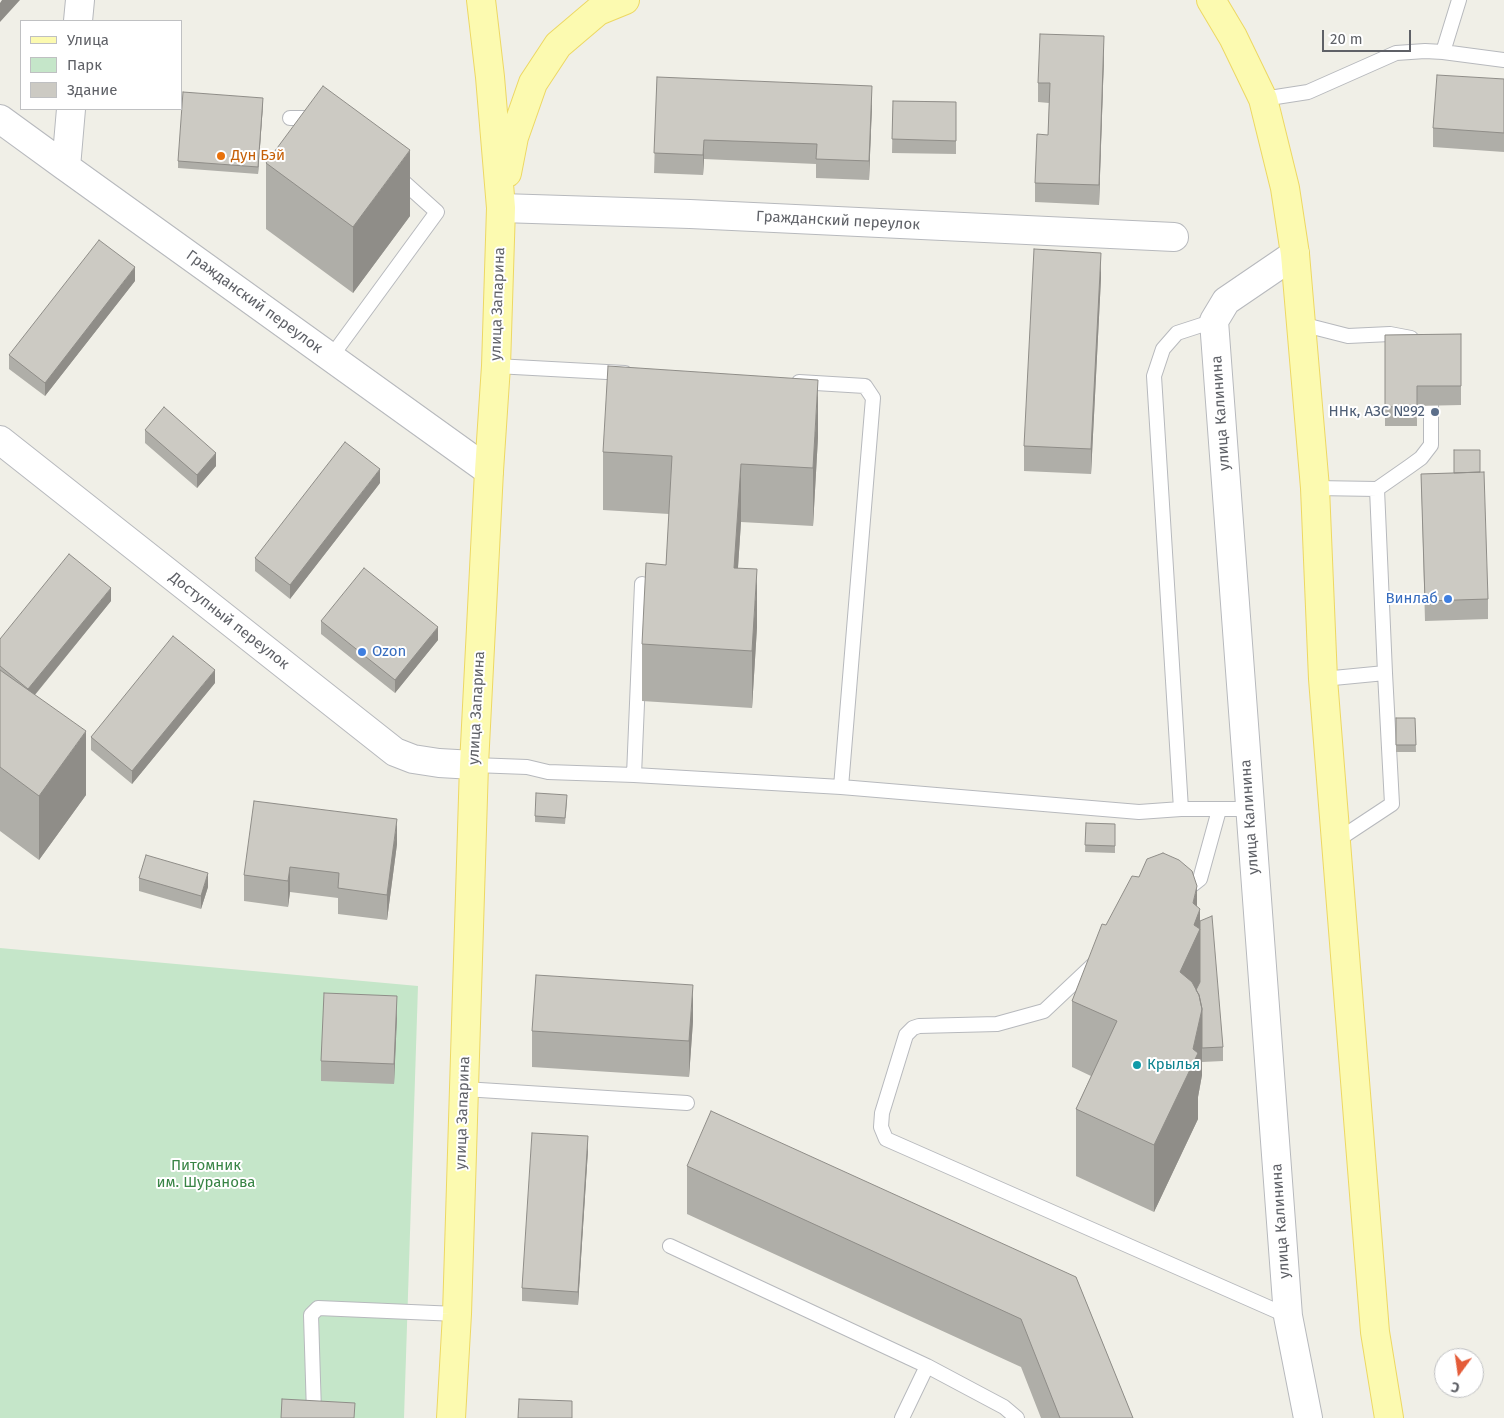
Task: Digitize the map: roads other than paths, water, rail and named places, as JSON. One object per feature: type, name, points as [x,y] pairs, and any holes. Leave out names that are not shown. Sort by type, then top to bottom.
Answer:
[{"type":"main road","name":"улица Запарина","points":[[451,1418],[457,1314],[474,765],[496,366],[501,208],[490,76],[481,0]]},
{"type":"main road","points":[[501,208],[514,137],[533,83],[558,46],[598,11],[625,0]]},
{"type":"main road","points":[[1211,0],[1234,37],[1263,99],[1285,188],[1295,254],[1315,488],[1323,678],[1375,1332],[1389,1418]]},
{"type":"street","points":[[78,20],[80,0]]},
{"type":"street","points":[[66,167],[71,110]]},
{"type":"street","name":"Гражданский переулок","points":[[0,119],[489,471]]},
{"type":"street","name":"Гражданский переулок","points":[[501,208],[690,214],[1174,237]]},
{"type":"street","points":[[1214,321],[1226,301],[1295,254]]},
{"type":"street","name":"улица Калинина","points":[[1214,321],[1288,1316],[1308,1418]]},
{"type":"street","name":"Доступный переулок","points":[[0,440],[395,752],[421,760],[474,765]]},
{"type":"lane","points":[[1443,52],[1459,0]]},
{"type":"lane","points":[[1263,99],[1308,92],[1396,53],[1443,52],[1504,60]]},
{"type":"lane","points":[[290,118],[334,118]]},
{"type":"lane","points":[[330,357],[437,212],[386,165]]},
{"type":"lane","points":[[1181,809],[1154,376],[1163,349],[1177,333],[1214,321]]},
{"type":"lane","points":[[1301,324],[1348,336],[1390,334],[1408,336],[1424,343]]},
{"type":"lane","points":[[496,366],[642,374]]},
{"type":"lane","points":[[787,382],[865,386],[873,398],[841,787]]},
{"type":"lane","points":[[1315,488],[1377,489],[1421,458],[1431,445],[1432,406]]},
{"type":"lane","points":[[1336,841],[1392,804],[1377,489]]},
{"type":"lane","points":[[634,775],[642,584]]},
{"type":"lane","points":[[1323,678],[1385,673]]},
{"type":"lane","points":[[474,765],[527,767],[548,772],[841,787],[1138,812],[1181,809],[1250,809]]},
{"type":"lane","points":[[1170,902],[1200,879],[1219,810]]},
{"type":"lane","points":[[1105,954],[1044,1011],[997,1024],[919,1026],[913,1028],[906,1035],[882,1113],[881,1127],[886,1139],[1288,1316]]},
{"type":"lane","points":[[464,1089],[687,1103]]},
{"type":"lane","points":[[670,1246],[927,1366],[1004,1407],[1017,1418]]},
{"type":"lane","points":[[314,1413],[311,1315],[318,1308],[457,1314]]},
{"type":"lane","points":[[902,1418],[927,1366]]},
{"type":"place","name":"Дун Бэй","points":[[221,156]]},
{"type":"place","name":"ННк, АЗС №92","points":[[1435,412]]},
{"type":"place","name":"Винлаб","points":[[1448,599]]},
{"type":"place","name":"Ozon","points":[[362,652]]},
{"type":"place","name":"Крылья","points":[[1137,1065]]},
{"type":"park label","name":"Питомник им. Шуранова","points":[[206,1174]]}]
